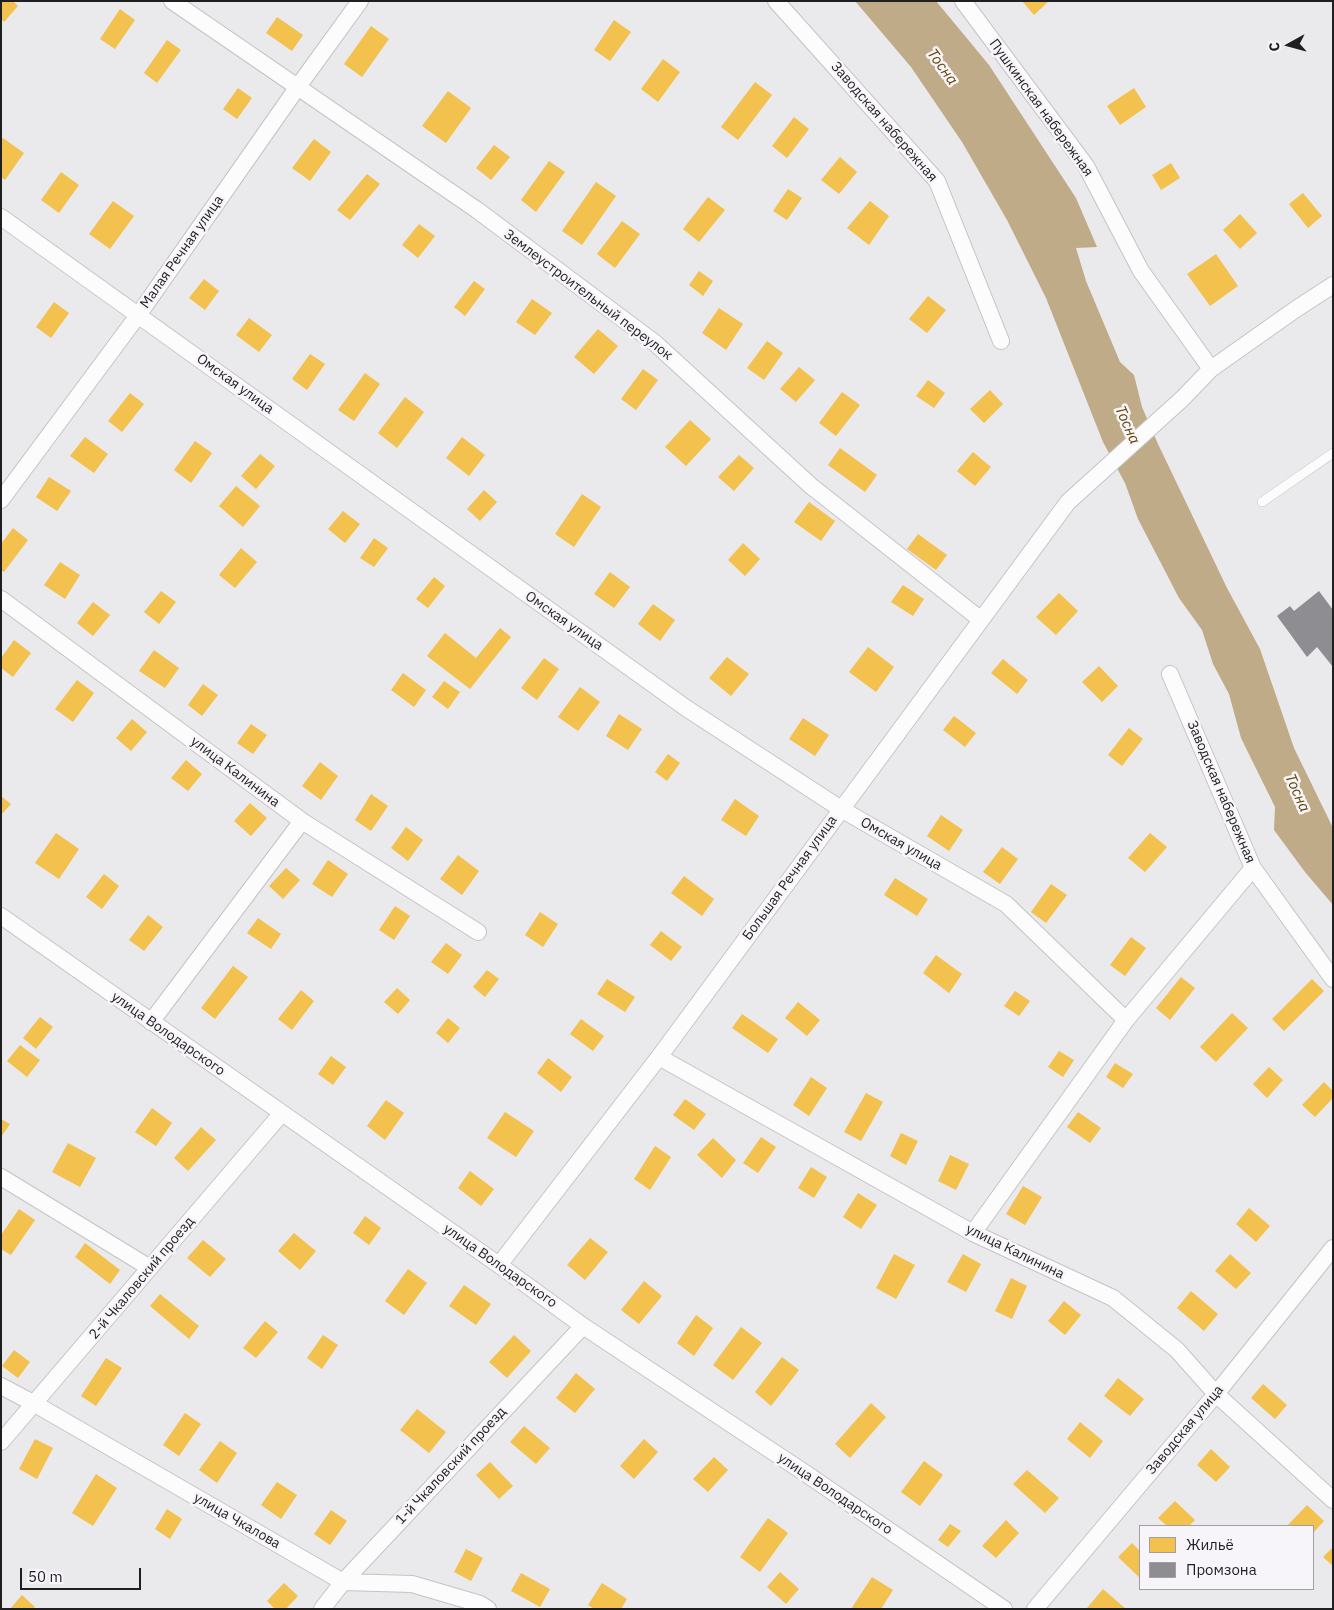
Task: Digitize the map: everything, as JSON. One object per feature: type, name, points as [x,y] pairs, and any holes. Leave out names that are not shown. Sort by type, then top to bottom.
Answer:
[{"type":"street","name":"Землеустроительный переулок","points":[[172,1],[477,210],[655,343],[811,486],[980,619]]},
{"type":"street","name":"Малая Речная улица","points":[[1,500],[139,314],[360,1]]},
{"type":"street","name":"Заводская набережная","points":[[776,1],[937,181],[1001,341]]},
{"type":"street","name":"Пушкинская набережная","points":[[964,1],[1086,166],[1141,272],[1211,369]]},
{"type":"street","name":"Омская улица","points":[[1,216],[686,708],[841,809],[1006,904],[1126,1020]]},
{"type":"street","name":"Большая Речная улица","points":[[499,1265],[659,1057],[1068,502],[1182,399],[1211,369],[1333,285]]},
{"type":"street","name":"улица Калинина","points":[[1,599],[302,821],[478,932]]},
{"type":"street","name":"Заводская набережная","points":[[1170,674],[1254,868],[1333,979]]},
{"type":"street","points":[[151,1022],[302,821]]},
{"type":"street","points":[[973,1233],[1126,1020],[1254,868]]},
{"type":"street","name":"улица Володарского","points":[[1,916],[583,1326],[1004,1609]]},
{"type":"street","name":"улица Калинина","points":[[659,1057],[973,1233],[1113,1298],[1177,1350],[1216,1394],[1333,1500]]},
{"type":"street","name":"2-й Чкаловский проезд","points":[[1,1442],[282,1113]]},
{"type":"street","points":[[1,1177],[150,1268]]},
{"type":"street","name":"Заводская улица","points":[[1035,1609],[1216,1394],[1333,1248]]},
{"type":"street","name":"1-й Чкаловский проезд","points":[[322,1609],[343,1582],[583,1326]]},
{"type":"street","name":"улица Чкалова","points":[[1,1386],[343,1582],[412,1584],[480,1604],[488,1609]]},
{"type":"lane","points":[[1262,502],[1333,452]]},
{"type":"water","name":"Тосна","points":[[855,1],[936,1],[989,65],[1076,198],[1097,247],[1076,248],[1086,281],[1120,362],[1134,375],[1142,407],[1158,444],[1227,588],[1260,649],[1294,748],[1333,828],[1333,905],[1305,872],[1274,830],[1275,807],[1241,738],[1229,694],[1213,664],[1202,630],[1179,598],[1138,519],[1125,483],[1103,442],[1046,298],[1007,220],[962,142],[911,67]]},
{"type":"building: Жильё","points":[[1,1],[13,1],[18,6],[4,22],[1,19]]},
{"type":"building: Жильё","points":[[1022,1],[1049,1],[1034,15]]},
{"type":"building: Жильё","points":[[120,9],[135,20],[115,49],[100,39]]},
{"type":"building: Жильё","points":[[277,17],[303,35],[292,51],[266,33]]},
{"type":"building: Жильё","points":[[614,20],[631,32],[610,61],[594,50]]},
{"type":"building: Жильё","points":[[371,26],[389,39],[362,77],[344,64]]},
{"type":"building: Жильё","points":[[167,40],[181,50],[157,83],[144,73]]},
{"type":"building: Жильё","points":[[663,59],[680,72],[658,102],[641,89]]},
{"type":"building: Жильё","points":[[755,82],[772,95],[738,140],[721,127]]},
{"type":"building: Жильё","points":[[238,88],[252,98],[237,119],[223,109]]},
{"type":"building: Жильё","points":[[1134,88],[1146,107],[1120,125],[1107,106]]},
{"type":"building: Жильё","points":[[448,91],[471,108],[446,143],[422,126]]},
{"type":"building: Жильё","points":[[794,117],[809,129],[787,158],[772,146]]},
{"type":"building: Жильё","points":[[3,138],[24,153],[5,180],[1,177],[1,140]]},
{"type":"building: Жильё","points":[[314,139],[331,152],[310,181],[292,168]]},
{"type":"building: Жильё","points":[[494,145],[510,157],[491,180],[476,168]]},
{"type":"building: Жильё","points":[[840,157],[857,172],[839,194],[821,180]]},
{"type":"building: Жильё","points":[[549,161],[565,172],[536,212],[521,200]]},
{"type":"building: Жильё","points":[[1171,163],[1180,178],[1161,190],[1152,175]]},
{"type":"building: Жильё","points":[[61,172],[79,185],[59,213],[41,200]]},
{"type":"building: Жильё","points":[[367,174],[380,184],[350,220],[337,210]]},
{"type":"building: Жильё","points":[[596,182],[616,196],[582,245],[562,231]]},
{"type":"building: Жильё","points":[[788,189],[802,198],[787,220],[773,211]]},
{"type":"building: Жильё","points":[[1303,193],[1322,216],[1308,228],[1289,204]]},
{"type":"building: Жильё","points":[[708,197],[725,210],[699,242],[683,229]]},
{"type":"building: Жильё","points":[[113,201],[134,216],[110,249],[89,234]]},
{"type":"building: Жильё","points":[[870,201],[889,216],[869,245],[847,228]]},
{"type":"building: Жильё","points":[[1240,214],[1257,233],[1240,249],[1223,230]]},
{"type":"building: Жильё","points":[[622,221],[640,234],[615,268],[597,254]]},
{"type":"building: Жильё","points":[[419,224],[435,236],[418,258],[402,245]]},
{"type":"building: Жильё","points":[[1216,254],[1238,286],[1210,306],[1187,274]]},
{"type":"building: Жильё","points":[[699,271],[713,281],[703,296],[689,285]]},
{"type":"building: Жильё","points":[[204,279],[219,291],[205,310],[189,298]]},
{"type":"building: Жильё","points":[[474,281],[485,289],[465,316],[454,307]]},
{"type":"building: Жильё","points":[[928,296],[946,310],[927,333],[909,319]]},
{"type":"building: Жильё","points":[[532,299],[552,313],[535,335],[516,322]]},
{"type":"building: Жильё","points":[[54,302],[69,313],[51,338],[36,327]]},
{"type":"building: Жильё","points":[[719,308],[743,324],[726,350],[702,333]]},
{"type":"building: Жильё","points":[[249,318],[272,335],[259,352],[236,335]]},
{"type":"building: Жильё","points":[[598,329],[618,346],[594,374],[574,357]]},
{"type":"building: Жильё","points":[[767,341],[783,353],[764,380],[747,368]]},
{"type":"building: Жильё","points":[[310,354],[325,364],[307,390],[292,379]]},
{"type":"building: Жильё","points":[[799,367],[815,380],[796,402],[780,389]]},
{"type":"building: Жильё","points":[[643,369],[658,380],[636,410],[621,399]]},
{"type":"building: Жильё","points":[[365,373],[380,384],[354,421],[338,410]]},
{"type":"building: Жильё","points":[[928,380],[945,393],[934,408],[916,396]]},
{"type":"building: Жильё","points":[[990,390],[1003,404],[984,423],[970,409]]},
{"type":"building: Жильё","points":[[842,392],[860,405],[836,436],[819,423]]},
{"type":"building: Жильё","points":[[130,393],[144,404],[122,432],[108,421]]},
{"type":"building: Жильё","points":[[405,397],[424,412],[397,448],[378,433]]},
{"type":"building: Жильё","points":[[690,420],[711,439],[686,466],[665,447]]},
{"type":"building: Жильё","points":[[85,437],[108,454],[94,473],[70,456]]},
{"type":"building: Жильё","points":[[462,437],[485,455],[469,476],[446,458]]},
{"type":"building: Жильё","points":[[195,441],[212,453],[191,483],[174,470]]},
{"type":"building: Жильё","points":[[840,448],[877,475],[865,492],[828,465]]},
{"type":"building: Жильё","points":[[973,452],[991,467],[975,486],[957,471]]},
{"type":"building: Жильё","points":[[260,454],[275,466],[256,489],[241,476]]},
{"type":"building: Жильё","points":[[739,455],[754,468],[734,491],[718,477]]},
{"type":"building: Жильё","points":[[49,477],[71,491],[57,511],[36,497]]},
{"type":"building: Жильё","points":[[236,486],[260,506],[243,527],[219,506]]},
{"type":"building: Жильё","points":[[484,490],[497,502],[480,521],[467,509]]},
{"type":"building: Жильё","points":[[582,494],[601,507],[574,547],[555,534]]},
{"type":"building: Жильё","points":[[809,502],[835,521],[821,541],[794,522]]},
{"type":"building: Жильё","points":[[343,511],[360,524],[345,543],[328,529]]},
{"type":"building: Жильё","points":[[13,528],[28,540],[4,572],[1,570],[1,544]]},
{"type":"building: Жильё","points":[[918,534],[947,555],[936,570],[907,549]]},
{"type":"building: Жильё","points":[[374,538],[388,548],[374,567],[360,558]]},
{"type":"building: Жильё","points":[[743,543],[760,559],[745,576],[728,560]]},
{"type":"building: Жильё","points":[[241,548],[257,562],[235,588],[219,575]]},
{"type":"building: Жильё","points":[[60,562],[80,575],[65,599],[44,585]]},
{"type":"building: Жильё","points":[[610,572],[630,587],[614,608],[594,594]]},
{"type":"building: Жильё","points":[[434,577],[445,586],[428,608],[416,599]]},
{"type":"building: Жильё","points":[[903,585],[924,599],[913,616],[891,602]]},
{"type":"building: Жильё","points":[[161,591],[176,602],[159,624],[144,612]]},
{"type":"building: Жильё","points":[[1059,593],[1078,611],[1056,635],[1036,617]]},
{"type":"building: Жильё","points":[[93,602],[110,615],[93,636],[77,623]]},
{"type":"building: Жильё","points":[[653,604],[675,620],[660,641],[638,624]]},
{"type":"building: Жильё","points":[[500,628],[511,637],[470,689],[427,656],[445,633],[476,658]]},
{"type":"building: Жильё","points":[[14,640],[31,653],[13,677],[1,668],[1,658]]},
{"type":"building: Жильё","points":[[868,647],[894,667],[876,692],[849,672]]},
{"type":"building: Жильё","points":[[154,650],[179,668],[165,688],[139,671]]},
{"type":"building: Жильё","points":[[727,657],[749,674],[731,696],[709,678]]},
{"type":"building: Жильё","points":[[544,658],[559,669],[537,700],[521,688]]},
{"type":"building: Жильё","points":[[1003,659],[1028,680],[1017,694],[991,673]]},
{"type":"building: Жильё","points":[[1099,666],[1118,686],[1102,702],[1082,682]]},
{"type":"building: Жильё","points":[[403,673],[426,690],[414,707],[391,690]]},
{"type":"building: Жильё","points":[[77,680],[94,693],[73,722],[55,709]]},
{"type":"building: Жильё","points":[[444,681],[460,692],[448,709],[432,697]]},
{"type":"building: Жильё","points":[[203,684],[218,695],[202,716],[188,705]]},
{"type":"building: Жильё","points":[[580,687],[600,702],[578,731],[558,717]]},
{"type":"building: Жильё","points":[[619,714],[642,729],[628,750],[606,736]]},
{"type":"building: Жильё","points":[[954,716],[976,733],[965,747],[943,730]]},
{"type":"building: Жильё","points":[[803,718],[829,735],[815,756],[789,739]]},
{"type":"building: Жильё","points":[[132,719],[147,732],[131,751],[116,738]]},
{"type":"building: Жильё","points":[[251,724],[267,735],[253,754],[237,743]]},
{"type":"building: Жильё","points":[[1129,728],[1143,739],[1122,766],[1108,755]]},
{"type":"building: Жильё","points":[[668,754],[680,763],[667,781],[655,772]]},
{"type":"building: Жильё","points":[[186,760],[202,774],[188,791],[171,778]]},
{"type":"building: Жильё","points":[[320,762],[338,776],[321,800],[302,786]]},
{"type":"building: Жильё","points":[[371,794],[388,806],[371,831],[355,820]]},
{"type":"building: Жильё","points":[[1,796],[11,804],[1,815]]},
{"type":"building: Жильё","points":[[735,799],[759,816],[746,836],[721,820]]},
{"type":"building: Жильё","points":[[250,803],[267,818],[251,836],[234,821]]},
{"type":"building: Жильё","points":[[941,815],[963,830],[949,851],[927,836]]},
{"type":"building: Жильё","points":[[406,827],[423,840],[408,861],[391,848]]},
{"type":"building: Жильё","points":[[56,833],[79,849],[59,879],[35,863]]},
{"type":"building: Жильё","points":[[1150,833],[1167,847],[1145,872],[1128,858]]},
{"type":"building: Жильё","points":[[1002,847],[1018,859],[1000,884],[983,872]]},
{"type":"building: Жильё","points":[[458,855],[479,871],[462,895],[440,879]]},
{"type":"building: Жильё","points":[[328,860],[348,874],[332,897],[312,884]]},
{"type":"building: Жильё","points":[[286,868],[300,880],[283,899],[269,886]]},
{"type":"building: Жильё","points":[[104,874],[119,886],[102,909],[86,897]]},
{"type":"building: Жильё","points":[[684,876],[714,899],[702,916],[671,893]]},
{"type":"building: Жильё","points":[[895,878],[928,899],[917,916],[884,895]]},
{"type":"building: Жильё","points":[[1051,884],[1067,895],[1046,923],[1031,912]]},
{"type":"building: Жильё","points":[[395,906],[410,916],[394,940],[379,930]]},
{"type":"building: Жильё","points":[[540,912],[558,924],[543,947],[525,935]]},
{"type":"building: Жильё","points":[[148,915],[163,927],[144,951],[129,940]]},
{"type":"building: Жильё","points":[[258,918],[281,934],[271,949],[247,933]]},
{"type":"building: Жильё","points":[[661,931],[682,947],[671,961],[650,945]]},
{"type":"building: Жильё","points":[[1131,937],[1146,948],[1125,976],[1110,965]]},
{"type":"building: Жильё","points":[[446,943],[462,955],[448,974],[431,962]]},
{"type":"building: Жильё","points":[[936,955],[962,974],[949,993],[923,973]]},
{"type":"building: Жильё","points":[[233,966],[248,977],[215,1019],[201,1008]]},
{"type":"building: Жильё","points":[[487,970],[499,979],[485,997],[473,987]]},
{"type":"building: Жильё","points":[[1181,977],[1195,988],[1170,1020],[1156,1008]]},
{"type":"building: Жильё","points":[[607,979],[635,997],[625,1012],[597,994]]},
{"type":"building: Жильё","points":[[1312,979],[1324,991],[1284,1031],[1272,1019]]},
{"type":"building: Жильё","points":[[397,988],[410,1000],[398,1014],[384,1002]]},
{"type":"building: Жильё","points":[[301,990],[314,1001],[292,1030],[278,1019]]},
{"type":"building: Жильё","points":[[1015,991],[1030,1001],[1019,1016],[1004,1006]]},
{"type":"building: Жильё","points":[[798,1002],[820,1020],[807,1036],[785,1018]]},
{"type":"building: Жильё","points":[[1232,1013],[1248,1028],[1216,1062],[1200,1047]]},
{"type":"building: Жильё","points":[[742,1014],[778,1039],[768,1053],[732,1028]]},
{"type":"building: Жильё","points":[[40,1017],[53,1027],[36,1049],[23,1038]]},
{"type":"building: Жильё","points":[[448,1018],[460,1028],[448,1043],[436,1033]]},
{"type":"building: Жильё","points":[[581,1019],[604,1036],[593,1051],[570,1034]]},
{"type":"building: Жильё","points":[[20,1045],[40,1060],[27,1077],[7,1061]]},
{"type":"building: Жильё","points":[[1059,1051],[1074,1060],[1063,1077],[1048,1067]]},
{"type":"building: Жильё","points":[[331,1056],[346,1067],[333,1085],[318,1074]]},
{"type":"building: Жильё","points":[[548,1058],[572,1077],[561,1092],[537,1073]]},
{"type":"building: Жильё","points":[[1115,1063],[1133,1074],[1123,1088],[1106,1077]]},
{"type":"building: Жильё","points":[[1269,1067],[1283,1080],[1267,1098],[1253,1084]]},
{"type":"building: Жильё","points":[[811,1077],[827,1088],[809,1116],[793,1105]]},
{"type":"building: Жильё","points":[[1324,1082],[1333,1091],[1333,1098],[1315,1117],[1302,1105]]},
{"type":"building: Жильё","points":[[866,1093],[883,1102],[861,1141],[844,1132]]},
{"type":"building: Жильё","points":[[685,1099],[706,1114],[694,1130],[673,1115]]},
{"type":"building: Жильё","points":[[386,1100],[404,1113],[385,1140],[367,1126]]},
{"type":"building: Жильё","points":[[152,1108],[172,1123],[156,1146],[135,1132]]},
{"type":"building: Жильё","points":[[505,1112],[534,1131],[516,1157],[487,1138]]},
{"type":"building: Жильё","points":[[1078,1112],[1101,1128],[1090,1143],[1067,1127]]},
{"type":"building: Жильё","points":[[1,1119],[10,1124],[1,1137]]},
{"type":"building: Жильё","points":[[201,1127],[216,1140],[188,1171],[174,1158]]},
{"type":"building: Жильё","points":[[901,1133],[918,1141],[906,1165],[890,1156]]},
{"type":"building: Жильё","points":[[761,1137],[776,1147],[758,1173],[743,1163]]},
{"type":"building: Жильё","points":[[713,1138],[736,1160],[722,1178],[697,1155]]},
{"type":"building: Жильё","points":[[68,1143],[96,1158],[80,1187],[52,1172]]},
{"type":"building: Жильё","points":[[655,1146],[671,1157],[650,1190],[634,1179]]},
{"type":"building: Жильё","points":[[950,1155],[969,1164],[956,1190],[938,1181]]},
{"type":"building: Жильё","points":[[811,1167],[827,1177],[814,1198],[798,1188]]},
{"type":"building: Жильё","points":[[470,1171],[494,1189],[481,1206],[458,1188]]},
{"type":"building: Жильё","points":[[1023,1186],[1042,1197],[1025,1225],[1006,1214]]},
{"type":"building: Жильё","points":[[858,1193],[877,1205],[861,1229],[843,1217]]},
{"type":"building: Жильё","points":[[1249,1208],[1270,1226],[1256,1242],[1236,1224]]},
{"type":"building: Жильё","points":[[19,1209],[35,1220],[11,1255],[1,1249],[1,1235]]},
{"type":"building: Жильё","points":[[365,1216],[381,1228],[369,1245],[353,1233]]},
{"type":"building: Жильё","points":[[294,1233],[316,1251],[300,1270],[278,1251]]},
{"type":"building: Жильё","points":[[590,1238],[608,1252],[585,1280],[567,1265]]},
{"type":"building: Жильё","points":[[203,1240],[226,1259],[210,1277],[187,1258]]},
{"type":"building: Жильё","points":[[85,1243],[120,1270],[110,1284],[75,1257]]},
{"type":"building: Жильё","points":[[894,1254],[915,1265],[896,1299],[876,1288]]},
{"type":"building: Жильё","points":[[963,1254],[981,1264],[966,1292],[947,1282]]},
{"type":"building: Жильё","points":[[1230,1254],[1251,1273],[1236,1289],[1215,1271]]},
{"type":"building: Жильё","points":[[408,1269],[427,1283],[404,1315],[385,1301]]},
{"type":"building: Жильё","points":[[1011,1278],[1027,1286],[1012,1319],[995,1311]]},
{"type":"building: Жильё","points":[[644,1281],[662,1296],[639,1324],[621,1310]]},
{"type":"building: Жильё","points":[[464,1285],[491,1304],[476,1325],[449,1306]]},
{"type":"building: Жильё","points":[[1191,1291],[1218,1314],[1204,1331],[1177,1308]]},
{"type":"building: Жильё","points":[[160,1294],[199,1326],[189,1339],[150,1306]]},
{"type":"building: Жильё","points":[[1064,1301],[1081,1315],[1065,1335],[1048,1321]]},
{"type":"building: Жильё","points":[[696,1315],[713,1328],[694,1356],[677,1343]]},
{"type":"building: Жильё","points":[[265,1321],[278,1332],[256,1358],[243,1348]]},
{"type":"building: Жильё","points":[[741,1327],[762,1343],[733,1380],[713,1365]]},
{"type":"building: Жильё","points":[[323,1335],[338,1345],[322,1369],[307,1358]]},
{"type":"building: Жильё","points":[[514,1335],[531,1351],[507,1378],[489,1362]]},
{"type":"building: Жильё","points":[[14,1350],[30,1362],[18,1378],[2,1366]]},
{"type":"building: Жильё","points":[[782,1357],[799,1370],[771,1406],[755,1392]]},
{"type":"building: Жильё","points":[[106,1358],[122,1368],[96,1406],[81,1396]]},
{"type":"building: Жильё","points":[[576,1373],[595,1389],[575,1413],[556,1398]]},
{"type":"building: Жильё","points":[[1118,1378],[1144,1399],[1130,1416],[1104,1396]]},
{"type":"building: Жильё","points":[[1263,1384],[1287,1405],[1275,1419],[1251,1398]]},
{"type":"building: Жильё","points":[[871,1403],[886,1417],[850,1458],[835,1444]]},
{"type":"building: Жильё","points":[[417,1409],[446,1432],[429,1453],[400,1430]]},
{"type":"building: Жильё","points":[[185,1413],[201,1424],[179,1456],[163,1445]]},
{"type":"building: Жильё","points":[[1080,1422],[1103,1441],[1090,1458],[1067,1439]]},
{"type":"building: Жильё","points":[[524,1426],[550,1448],[536,1464],[510,1442]]},
{"type":"building: Жильё","points":[[35,1439],[53,1448],[37,1479],[19,1469]]},
{"type":"building: Жильё","points":[[644,1439],[658,1452],[634,1479],[620,1466]]},
{"type":"building: Жильё","points":[[220,1441],[237,1453],[217,1483],[199,1470]]},
{"type":"building: Жильё","points":[[1211,1449],[1230,1467],[1216,1482],[1197,1465]]},
{"type":"building: Жильё","points":[[714,1457],[728,1470],[708,1492],[693,1479]]},
{"type":"building: Жильё","points":[[924,1461],[943,1475],[920,1506],[901,1492]]},
{"type":"building: Жильё","points":[[490,1462],[513,1486],[499,1499],[476,1475]]},
{"type":"building: Жильё","points":[[1027,1470],[1059,1498],[1045,1513],[1013,1484]]},
{"type":"building: Жильё","points":[[96,1474],[117,1488],[93,1526],[72,1513]]},
{"type":"building: Жильё","points":[[277,1482],[297,1495],[281,1519],[261,1505]]},
{"type":"building: Жильё","points":[[1175,1501],[1195,1520],[1190,1525],[1166,1525],[1158,1518]]},
{"type":"building: Жильё","points":[[1307,1505],[1324,1521],[1314,1532],[1314,1525],[1288,1525]]},
{"type":"building: Жильё","points":[[167,1509],[182,1519],[170,1539],[155,1529]]},
{"type":"building: Жильё","points":[[331,1510],[347,1521],[330,1545],[314,1534]]},
{"type":"building: Жильё","points":[[768,1518],[788,1533],[760,1572],[740,1557]]},
{"type":"building: Жильё","points":[[1006,1520],[1019,1533],[996,1558],[982,1546]]},
{"type":"building: Жильё","points":[[950,1524],[961,1531],[948,1547],[938,1540]]},
{"type":"building: Жильё","points":[[1132,1543],[1139,1550],[1139,1577],[1118,1557]]},
{"type":"building: Жильё","points":[[1333,1547],[1333,1566],[1323,1557]]},
{"type":"building: Жильё","points":[[466,1549],[483,1558],[471,1581],[454,1572]]},
{"type":"building: Жильё","points":[[780,1572],[799,1589],[786,1604],[767,1587]]},
{"type":"building: Жильё","points":[[521,1573],[550,1589],[540,1607],[511,1591]]},
{"type":"building: Жильё","points":[[872,1577],[893,1590],[881,1609],[851,1609]]},
{"type":"building: Жильё","points":[[284,1583],[298,1596],[286,1609],[275,1609],[267,1601]]},
{"type":"building: Жильё","points":[[602,1583],[627,1599],[621,1609],[594,1609],[588,1605]]},
{"type":"building: Жильё","points":[[1103,1589],[1126,1609],[1087,1608]]},
{"type":"building: Жильё","points":[[22,1595],[35,1607],[33,1609],[10,1609]]},
{"type":"building: Промзона","points":[[1319,591],[1333,610],[1333,667],[1317,647],[1307,657],[1277,616],[1290,606],[1294,611]]}]
